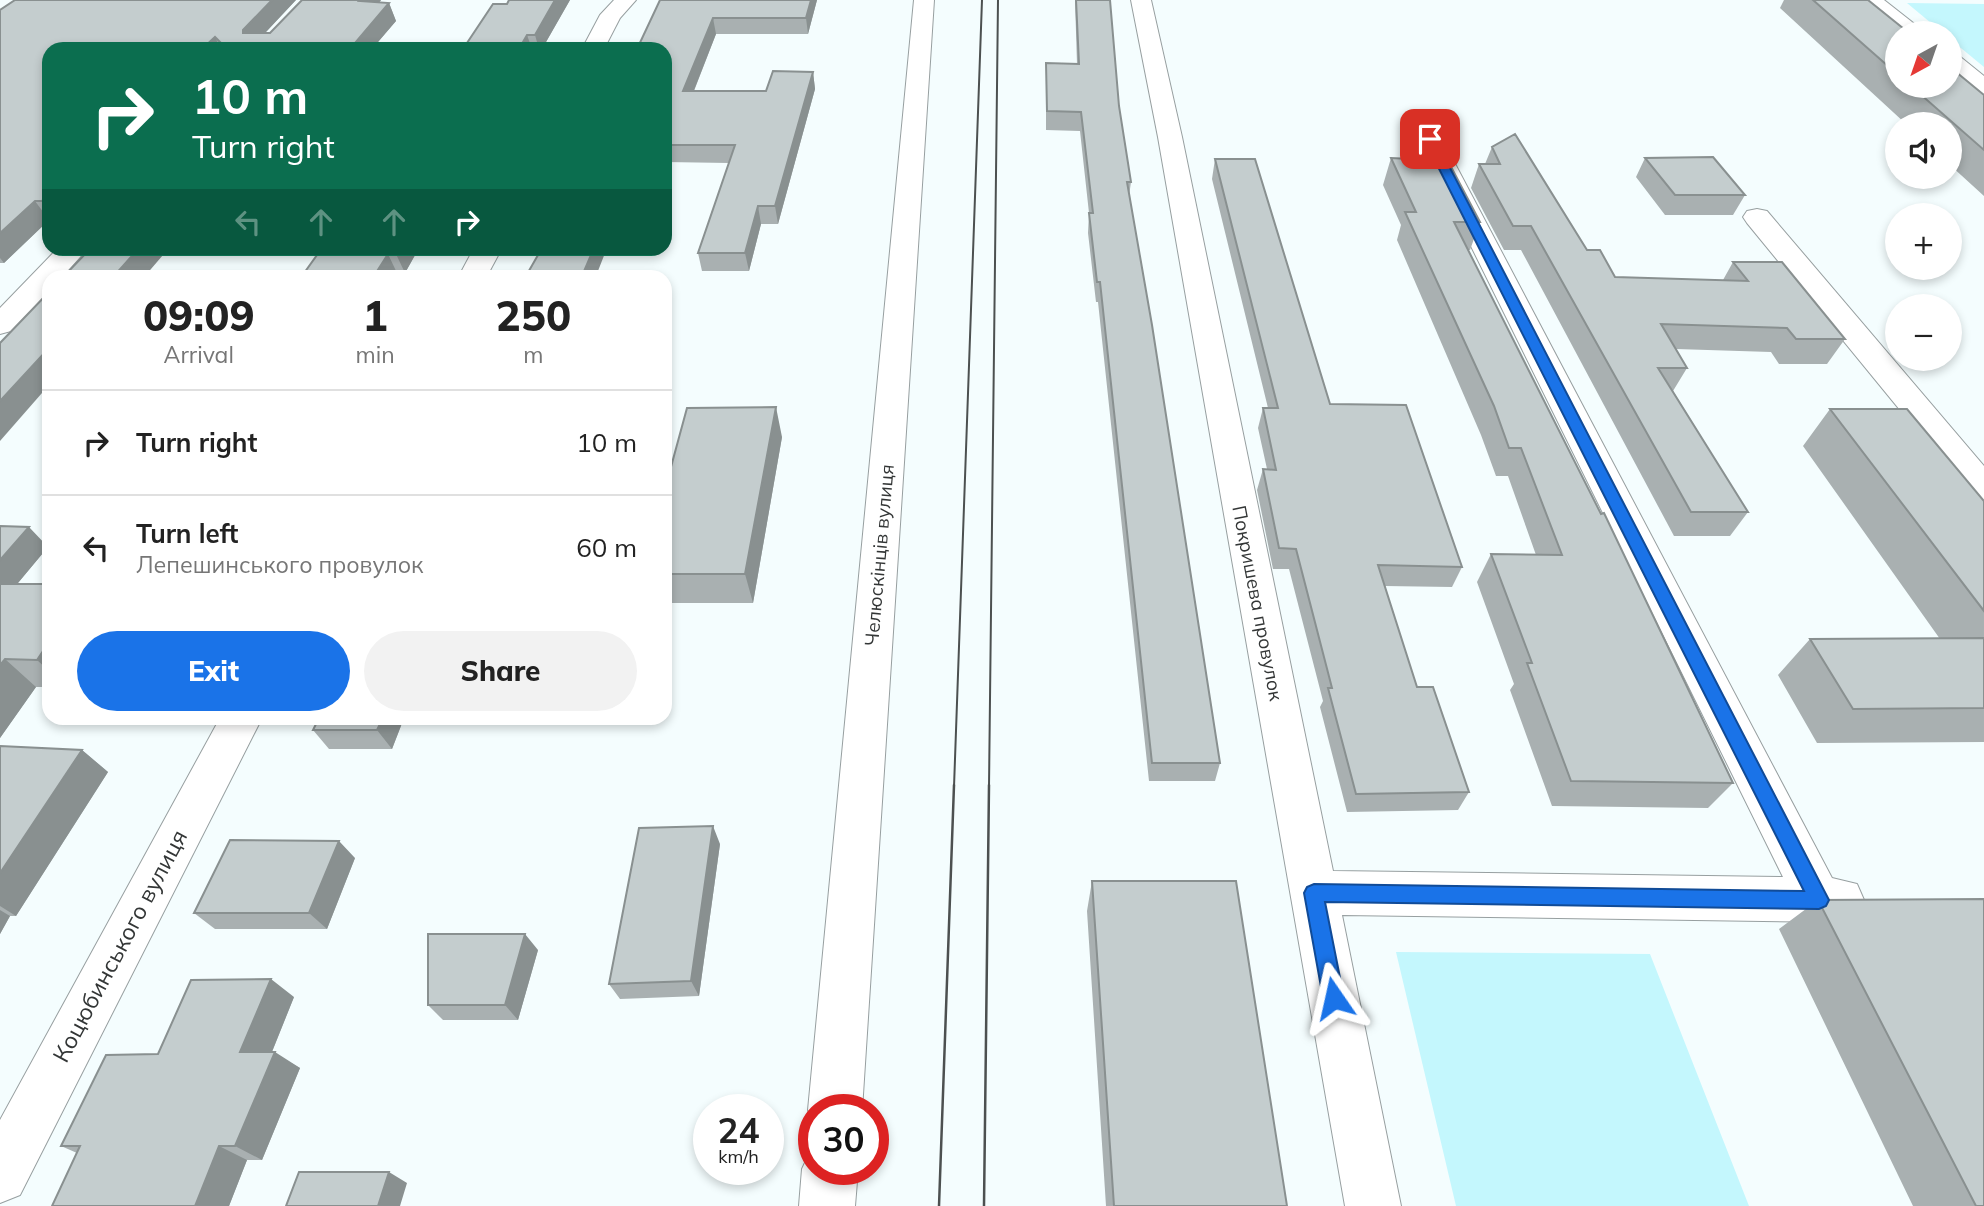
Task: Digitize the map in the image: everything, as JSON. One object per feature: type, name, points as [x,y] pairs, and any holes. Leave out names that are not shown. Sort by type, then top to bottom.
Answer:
[{"type":"street","points":[[597,42],[611,15],[626,0]]},
{"type":"street","name":"Челюскінців вулиця","points":[[836,1094],[924,0]]},
{"type":"street","name":"Покришева провулок","points":[[1141,0],[1170,137],[1373,1206]]},
{"type":"street","points":[[1871,0],[1899,21]]},
{"type":"street","points":[[1962,68],[1980,80]]},
{"type":"street","points":[[1430,139],[1819,900]]},
{"type":"street","points":[[1757,217],[1984,488]]},
{"type":"street","points":[[53,270],[66,256]]},
{"type":"street","points":[[0,325],[42,281]]},
{"type":"street","name":"Коцюбинського вулиця","points":[[0,1175],[237,725]]},
{"type":"street","points":[[1314,893],[1888,900]]},
{"type":"street","points":[[827,1206],[829,1185]]},
{"type":"shaded area","points":[[1907,3],[1984,4],[1984,67],[1962,49],[1962,21],[1929,21]]},
{"type":"shaded area","points":[[1396,952],[1650,954],[1749,1206],[1456,1206]]},
{"type":"building","points":[[15,0],[272,0],[243,30],[243,33],[270,33],[302,0],[389,3],[356,42],[220,42],[215,37],[210,42],[42,42],[42,201],[35,201],[0,233],[0,10]]},
{"type":"building","points":[[509,0],[555,0],[535,35],[527,35],[523,42],[468,42],[493,4],[507,4]]},
{"type":"building","points":[[660,0],[811,0],[806,18],[713,18],[683,91],[766,91],[773,71],[813,72],[775,206],[758,206],[745,253],[698,253],[735,145],[672,145],[672,42],[640,42]]},
{"type":"building","points":[[1076,0],[1110,0],[1119,106],[1131,182],[1127,182],[1220,763],[1152,763],[1100,282],[1097,282],[1089,213],[1093,213],[1081,112],[1047,111],[1046,63],[1079,64]]},
{"type":"building","points":[[1813,0],[1868,0],[1894,21],[1885,21],[1885,63]]},
{"type":"building","points":[[1962,77],[1984,95],[1984,150],[1962,131],[1962,112],[1941,112],[1925,98],[1962,98]]},
{"type":"building","points":[[1515,134],[1587,250],[1600,250],[1615,277],[1748,281],[1733,262],[1782,262],[1845,339],[1796,339],[1787,328],[1661,324],[1687,368],[1658,368],[1748,512],[1691,512],[1531,226],[1513,226],[1479,164],[1500,164],[1492,147]]},
{"type":"building","points":[[1713,157],[1745,195],[1675,195],[1645,158]]},
{"type":"building","points":[[1391,158],[1448,161],[1480,222],[1454,222],[1601,514],[1604,513],[1733,783],[1571,781],[1527,663],[1532,663],[1491,554],[1562,555],[1521,448],[1509,448],[1494,406],[1405,212],[1416,212]]},
{"type":"building","points":[[1215,159],[1255,159],[1330,404],[1406,405],[1462,567],[1378,565],[1417,687],[1433,687],[1469,792],[1356,794],[1296,549],[1279,548],[1263,469],[1276,470],[1263,408],[1278,408]]},
{"type":"building","points":[[83,256],[132,256],[119,270],[70,270]]},
{"type":"building","points":[[316,256],[387,256],[378,270],[306,270]]},
{"type":"building","points":[[537,256],[591,256],[585,270],[529,270]]},
{"type":"building","points":[[42,299],[42,356],[0,401],[0,343]]},
{"type":"building","points":[[776,407],[745,574],[672,574],[672,463],[687,408]]},
{"type":"building","points":[[1830,409],[1907,409],[1984,501],[1984,611]]},
{"type":"building","points":[[0,526],[29,527],[0,560]]},
{"type":"building","points":[[0,584],[42,584],[42,652],[37,660],[5,659],[0,665]]},
{"type":"building","points":[[1984,638],[1984,708],[1853,709],[1810,639]]},
{"type":"building","points":[[316,725],[380,725],[377,730],[313,730]]},
{"type":"building","points":[[0,746],[82,750],[0,873]]},
{"type":"building","points":[[713,826],[691,981],[609,984],[639,828]]},
{"type":"building","points":[[230,840],[339,841],[309,913],[194,913]]},
{"type":"building","points":[[1092,881],[1236,881],[1287,1206],[1114,1206]]},
{"type":"building","points":[[1984,899],[1984,1206],[1976,1206],[1818,900]]},
{"type":"building","points":[[428,934],[525,934],[505,1005],[428,1005]]},
{"type":"building","points":[[271,979],[240,1052],[275,1052],[235,1146],[219,1146],[195,1206],[52,1206],[80,1146],[61,1146],[106,1055],[158,1054],[191,980]]},
{"type":"building","points":[[299,1172],[389,1172],[378,1206],[286,1206]]},
{"type":"tram line","points":[[954,787],[982,0]]},
{"type":"tram line","points":[[989,787],[998,0]]},
{"type":"tram line","points":[[939,1206],[954,785]]},
{"type":"tram line","points":[[984,1206],[989,785]]},
{"type":"route","points":[[1334,998],[1314,893],[1819,900],[1430,139]]}]
